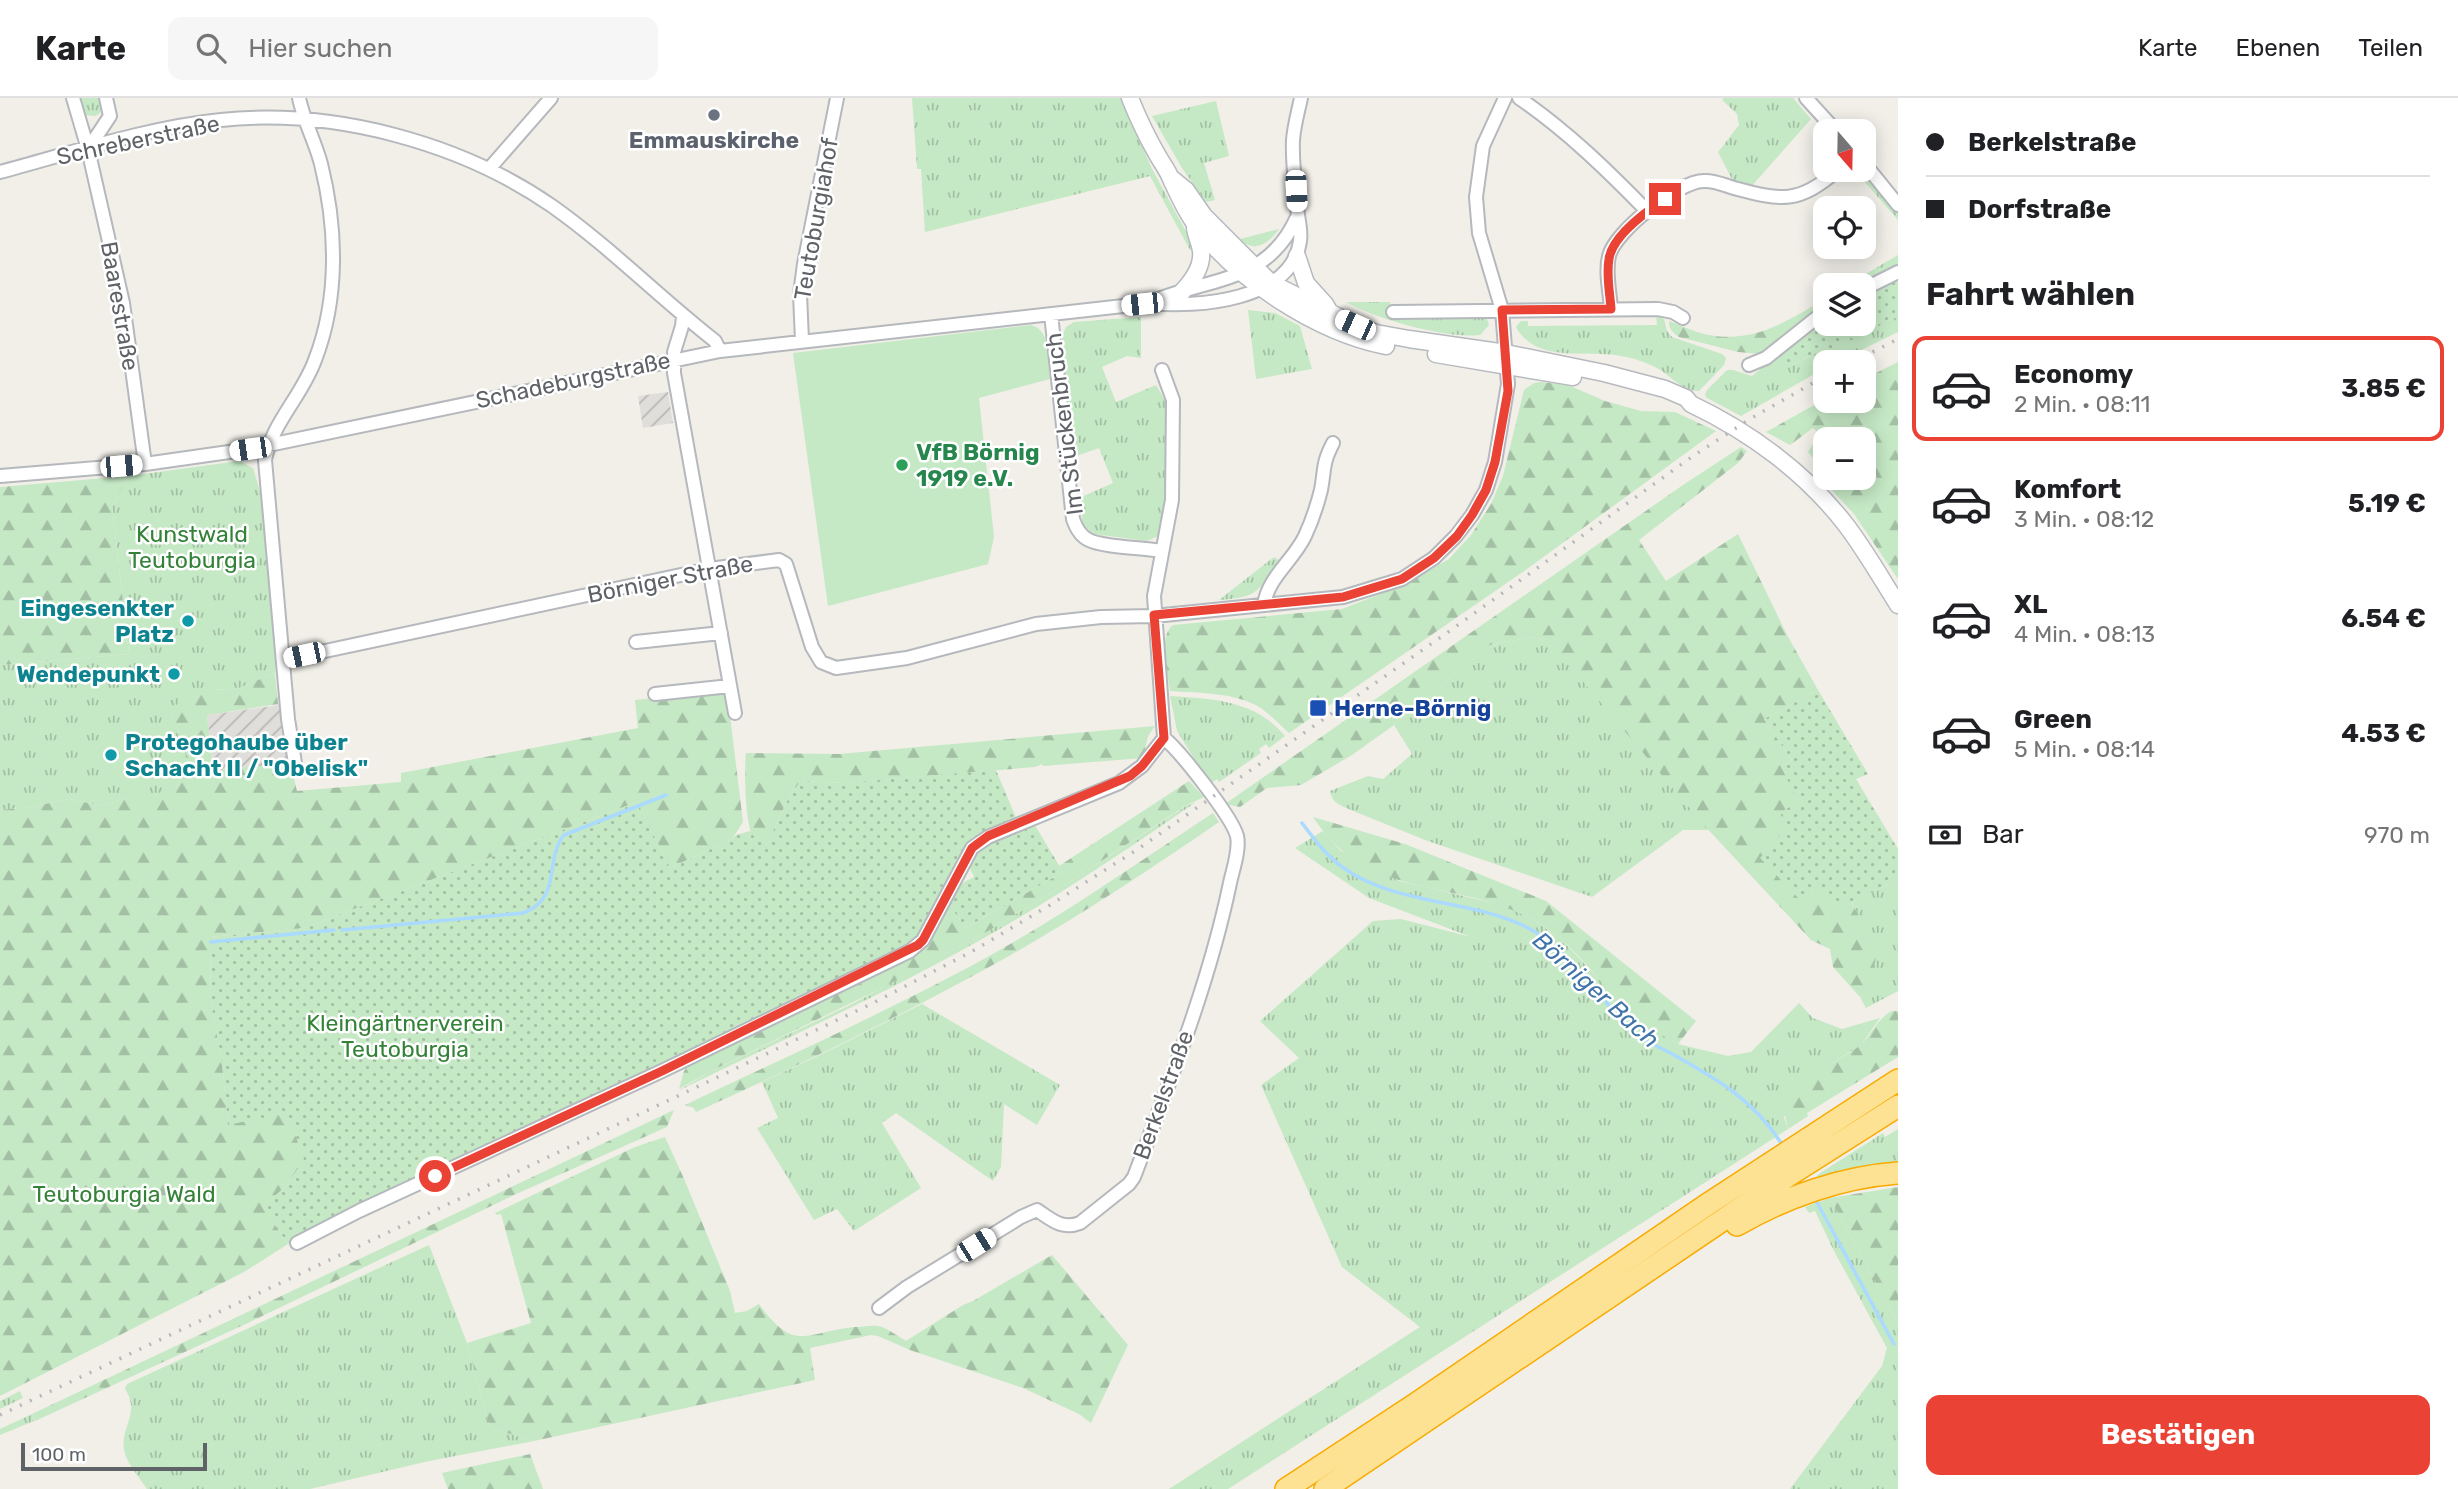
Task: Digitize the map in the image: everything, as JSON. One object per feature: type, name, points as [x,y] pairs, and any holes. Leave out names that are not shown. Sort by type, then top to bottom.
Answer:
[{"type":"highway","points":[[1286,1489],[1804,1153],[1898,1080]]},
{"type":"highway","points":[[1804,1153],[1898,1106]]},
{"type":"highway","points":[[1325,1489],[1640,1275],[1782,1167]]},
{"type":"highway","points":[[1640,1275],[1672,1267],[1755,1215],[1799,1196],[1849,1180],[1898,1173]]},
{"type":"main road","points":[[1130,98],[1171,178],[1176,195],[1195,223],[1217,249],[1315,320],[1362,340],[1629,379],[1686,398],[1690,404],[1756,440],[1808,483],[1844,522],[1898,606]]},
{"type":"main road","points":[[1171,178],[1186,190],[1248,270]]},
{"type":"main road","points":[[1182,292],[1201,262],[1201,247],[1195,223]]},
{"type":"main road","points":[[1297,256],[1306,283],[1325,304],[1330,314]]},
{"type":"main road","points":[[1267,286],[1376,333],[1506,360]]},
{"type":"street","name":"Baarestraße","points":[[73,98],[88,149],[123,303],[145,464]]},
{"type":"street","points":[[88,149],[110,116],[106,98]]},
{"type":"street","points":[[295,763],[265,460],[275,430],[308,380],[322,343],[331,304],[333,256],[331,208],[320,161],[304,121],[299,98]]},
{"type":"street","points":[[489,169],[551,98]]},
{"type":"street","name":"Teutoburgiahof","points":[[802,341],[800,294],[804,264],[838,98]]},
{"type":"street","points":[[1267,286],[1297,256],[1301,230],[1297,217],[1293,139],[1301,98]]},
{"type":"street","points":[[1154,615],[1343,597],[1393,583],[1434,558],[1457,536],[1472,515],[1486,490],[1495,462],[1508,391],[1502,310],[1479,233],[1476,197],[1483,146],[1505,98]]},
{"type":"street","points":[[1519,98],[1563,130],[1647,211]]},
{"type":"street","points":[[1809,99],[1826,119]]},
{"type":"street","name":"Schreberstraße","points":[[0,172],[179,126],[222,120],[265,118],[376,130],[428,145],[489,169],[520,186],[570,220],[715,341],[720,351]]},
{"type":"street","points":[[1876,178],[1898,205]]},
{"type":"street","points":[[1611,309],[1609,255],[1618,239],[1647,211],[1683,185],[1712,181],[1772,197],[1786,198],[1811,191],[1823,182]]},
{"type":"street","name":"Schadeburgstraße","points":[[1150,303],[1248,270],[1265,261],[1284,243],[1297,217]]},
{"type":"street","points":[[1876,283],[1898,272]]},
{"type":"street","name":"Schadeburgstraße","points":[[0,476],[145,464],[268,445],[720,351],[1150,303],[1223,300],[1267,286]]},
{"type":"street","points":[[1393,312],[1658,309],[1673,312],[1683,318]]},
{"type":"street","name":"Im Stückenbruch","points":[[1051,314],[1073,519],[1079,533],[1091,541],[1161,551]]},
{"type":"street","points":[[682,316],[674,373],[735,713]]},
{"type":"street","points":[[1749,365],[1766,358],[1813,321]]},
{"type":"street","points":[[297,1243],[359,1211],[662,1071],[911,951],[923,940],[972,848],[988,836],[1130,776],[1142,766],[1164,738],[1154,596],[1172,500],[1173,400],[1162,369]]},
{"type":"street","points":[[1264,605],[1270,584],[1303,539],[1314,515],[1324,461],[1333,443]]},
{"type":"street","name":"Börniger Straße","points":[[283,660],[709,569],[779,560],[786,564],[812,647],[821,662],[836,668],[907,658],[1036,624],[1154,615]]},
{"type":"street","points":[[636,642],[721,633]]},
{"type":"street","points":[[655,694],[730,686]]},
{"type":"street","name":"Berkelstraße","points":[[879,1308],[907,1287],[1021,1217],[1037,1210],[1060,1225],[1072,1226],[1080,1223],[1134,1177],[1220,931],[1237,837],[1231,822],[1188,764],[1164,738]]},
{"type":"shaded area","points":[[668,392],[673,423],[643,428],[638,396]]},
{"type":"shaded area","points":[[282,703],[288,764],[213,771],[207,715]]},
{"type":"green space","points":[[78,98],[100,98],[100,113],[95,116],[85,115]]},
{"type":"green space","points":[[912,98],[1122,98],[1152,169],[1196,250],[1190,250],[1150,176],[925,232],[921,169],[917,169]]},
{"type":"green space","points":[[1793,98],[1811,119],[1750,188],[1734,183],[1718,152],[1739,125],[1737,114],[1722,100]]},
{"type":"green space","points":[[1216,101],[1229,156],[1204,163],[1215,200],[1206,202],[1182,168],[1152,116]]},
{"type":"green space","points":[[1865,182],[1872,182],[1898,212],[1898,220]]},
{"type":"green space","points":[[1279,229],[1271,239],[1261,245],[1251,246],[1240,239]]},
{"type":"green space","points":[[1898,255],[1898,265],[1876,276],[1876,273],[1867,273]]},
{"type":"green space","points":[[1898,276],[1898,316],[1876,327],[1876,288]]},
{"type":"green space","points":[[1346,302],[1390,302],[1391,319],[1487,319],[1489,325],[1480,335],[1449,334],[1393,321]]},
{"type":"green space","points":[[1813,306],[1813,314],[1761,354],[1738,352],[1679,337],[1669,324],[1669,321],[1704,334],[1738,336],[1768,329]]},
{"type":"green space","points":[[1248,310],[1275,313],[1300,326],[1312,369],[1256,379]]},
{"type":"green space","points":[[1656,314],[1664,319],[1667,331],[1672,337],[1722,354],[1726,358],[1724,365],[1699,391],[1688,389],[1657,368],[1634,359],[1566,353],[1537,347],[1525,339],[1516,327],[1521,321],[1528,321],[1528,326],[1657,325]]},
{"type":"green space","points":[[1898,316],[1898,332],[1861,350],[1823,350],[1854,336],[1876,336],[1876,326]]},
{"type":"green space","points":[[1141,317],[1141,358],[1127,356],[1102,367],[1116,402],[1156,385],[1168,405],[1167,491],[1158,536],[1147,541],[1094,534],[1083,525],[1079,498],[1113,483],[1099,448],[1074,457],[1061,338],[1066,327],[1074,322]]},
{"type":"green space","points":[[1031,325],[1043,333],[1046,340],[1050,379],[979,398],[994,537],[988,564],[828,606],[793,353]]},
{"type":"green space","points":[[1813,326],[1813,336],[1859,336],[1832,350],[1813,350],[1813,354],[1786,369],[1779,354]]},
{"type":"green space","points":[[1779,354],[1787,368],[1813,354],[1813,375],[1741,416],[1705,395],[1727,370],[1752,376]]},
{"type":"green space","points":[[1898,362],[1898,579],[1854,514],[1832,490],[1876,490],[1876,427],[1813,427],[1790,445],[1766,432],[1813,406],[1813,413],[1876,413],[1876,373]]},
{"type":"green space","points":[[1541,382],[1568,385],[1605,401],[1641,411],[1675,412],[1716,431],[1527,569],[1289,733],[1259,707],[1238,698],[1170,691],[1165,646],[1168,630],[1173,625],[1342,609],[1406,584],[1449,559],[1471,535],[1491,504],[1503,476],[1524,390]]},
{"type":"green space","points":[[1813,444],[1813,458],[1808,452]]},
{"type":"green space","points":[[1741,447],[1747,451],[1738,463],[1639,540],[1666,581],[1738,534],[1787,635],[1818,690],[1764,719],[1792,760],[1781,766],[1799,802],[1788,826],[1821,888],[1850,900],[1859,916],[1863,914],[1876,958],[1874,966],[1863,981],[1873,993],[1860,997],[1833,967],[1830,949],[1811,940],[1703,824],[1548,640],[1532,637],[1490,645],[1394,725],[1352,755],[1301,785],[1267,788],[1240,807],[1225,804],[1683,485]]},
{"type":"green space","name":"Kunstwald Teutoburgia","points":[[239,461],[253,468],[264,505],[278,661],[275,674],[236,690],[208,689],[170,713],[183,741],[187,764],[177,787],[154,796],[130,796],[103,806],[69,799],[0,810],[0,665],[129,654],[112,506],[129,476]]},
{"type":"green space","points":[[129,476],[112,506],[129,654],[0,665],[0,487]]},
{"type":"green space","points":[[1274,557],[1279,560],[1256,591],[1243,597],[1219,600]]},
{"type":"green space","points":[[1532,637],[1549,640],[1710,830],[1683,830],[1592,897],[1425,840],[1343,807],[1334,800],[1330,791],[1368,776],[1383,779],[1412,754],[1394,725],[1490,645]]},
{"type":"green space","name":"Teutoburgia Wald","points":[[275,674],[278,704],[207,715],[213,771],[290,763],[297,791],[401,782],[401,773],[638,728],[635,700],[727,691],[743,822],[732,839],[670,868],[637,802],[304,928],[210,937],[211,1003],[222,1062],[228,1124],[287,1112],[310,1174],[299,1167],[286,1186],[263,1207],[288,1244],[244,1272],[0,1396],[0,810],[69,799],[103,806],[130,796],[154,796],[177,787],[187,764],[183,741],[170,713],[182,698],[208,689],[236,690]]},
{"type":"green space","points":[[1818,690],[1868,774],[1856,779],[1898,849],[1898,879],[1852,903],[1850,901],[1835,908],[1821,888],[1801,901],[1760,858],[1788,826],[1780,813],[1798,802],[1781,766],[1792,760],[1764,719]]},
{"type":"green space","points":[[1170,696],[1218,700],[1247,708],[1261,715],[1285,736],[1269,748],[1266,744],[1259,749],[1261,753],[1219,782],[1217,779],[1210,784],[1177,731]]},
{"type":"green space","points":[[1155,726],[1148,736],[1143,758],[1042,764],[1035,767],[845,783],[800,781],[796,788],[794,787],[767,844],[754,837],[750,830],[746,796],[746,753],[839,754]]},
{"type":"green space","name":"Kleingärtnerverein Teutoburgia","points":[[996,770],[1017,820],[986,833],[922,936],[908,947],[462,1161],[335,1215],[288,1244],[263,1207],[286,1186],[299,1167],[309,1173],[287,1113],[228,1125],[222,1062],[211,1003],[210,937],[304,928],[637,802],[670,868],[736,835],[750,831],[755,838],[767,844],[794,787],[796,788],[800,781],[845,783]]},
{"type":"green space","points":[[1189,781],[1204,797],[1185,806],[1068,883],[983,934],[884,987],[679,1089],[684,1071],[690,1063],[948,902],[965,928],[1063,872],[1059,866]]},
{"type":"green space","points":[[1196,802],[1064,890],[945,960],[678,1091],[711,1071],[850,1005],[983,934]]},
{"type":"green space","points":[[1213,813],[1219,822],[1115,891],[1009,956],[893,1018],[736,1094],[696,1112],[694,1108],[685,1105],[864,1020],[1002,949]]},
{"type":"green space","points":[[1313,817],[1405,844],[1546,901],[1696,1021],[1678,1044],[1637,1019],[1576,953],[1533,920],[1504,907],[1387,876],[1360,863],[1335,844]]},
{"type":"green space","points":[[1033,822],[1063,872],[965,928],[948,902],[956,886],[974,877],[968,864],[980,847]]},
{"type":"green space","points":[[1323,831],[1340,850],[1399,881],[1506,906],[1535,921],[1560,938],[1638,1020],[1678,1044],[1728,1056],[1751,1052],[1799,1003],[1813,1018],[1842,1029],[1880,1018],[1861,1045],[1821,1070],[1784,1117],[1788,1129],[1228,1489],[1169,1489],[1420,1327],[1342,1267],[1261,1085],[1299,1058],[1260,1021],[1373,921],[1401,919],[1471,937],[1369,898],[1295,848]]},
{"type":"green space","points":[[1898,879],[1898,991],[1866,1008],[1860,997],[1872,993],[1863,981],[1867,974],[1863,915],[1859,916],[1852,903]]},
{"type":"green space","points":[[922,1004],[1060,1085],[1037,1125],[1004,1104],[1001,1167],[993,1181],[896,1113],[882,1123],[921,1188],[854,1231],[837,1209],[814,1220],[757,1128],[778,1118],[762,1082]]},
{"type":"green space","points":[[1892,1011],[1898,1011],[1898,1057],[1807,1113],[1808,1116],[1788,1129],[1783,1105],[1790,1095],[1807,1078],[1859,1046],[1882,1018]]},
{"type":"green space","points":[[674,1110],[667,1127],[516,1194],[250,1322],[35,1421],[32,1414]]},
{"type":"green space","points":[[1898,1129],[1898,1168],[1821,1183],[1817,1175],[1883,1133],[1885,1137]]},
{"type":"green space","points":[[665,1137],[730,1291],[735,1313],[747,1311],[759,1304],[771,1320],[792,1335],[812,1335],[838,1329],[876,1326],[885,1328],[906,1341],[1052,1255],[1128,1345],[1091,1423],[1079,1414],[1023,1388],[871,1335],[810,1348],[815,1380],[534,1441],[490,1428],[467,1343],[531,1323],[501,1214],[495,1213],[635,1147]]},
{"type":"green space","points":[[1898,1187],[1898,1324],[1830,1198]]},
{"type":"green space","points":[[1830,1198],[1898,1324],[1898,1489],[1790,1489],[1882,1366],[1887,1348],[1815,1211],[1809,1213],[1805,1207]]},
{"type":"green space","points":[[429,1245],[467,1343],[490,1428],[534,1441],[429,1461],[310,1489],[147,1489],[130,1465],[124,1450],[131,1413],[125,1389],[127,1384]]},
{"type":"green space","points":[[20,1391],[23,1398],[0,1409],[0,1401]]},
{"type":"green space","points":[[32,1414],[34,1421],[0,1435],[0,1429]]},
{"type":"green space","points":[[530,1454],[543,1489],[448,1489],[442,1473]]},
{"type":"waterway","points":[[342,930],[523,913],[543,898],[558,845],[564,835],[666,795]]},
{"type":"waterway","name":"Börniger Bach","points":[[1302,823],[1333,859],[1366,881],[1410,896],[1478,910],[1522,925],[1539,934],[1568,959],[1633,1031],[1735,1093],[1760,1116],[1783,1146]]},
{"type":"waterway","points":[[211,942],[334,930]]},
{"type":"waterway","name":"Börniger Bach","points":[[1814,1197],[1894,1344]]},
{"type":"railway","points":[[1876,350],[1898,339]]},
{"type":"railway","points":[[0,1415],[873,1003],[971,952],[1138,849],[1451,630],[1693,456],[1813,383]]},
{"type":"place","name":"Emmauskirche","points":[[714,115]]},
{"type":"place","name":"VfB Börnig 1919 e.V.","points":[[902,465]]},
{"type":"place","name":"Eingesenkter Platz","points":[[188,621]]},
{"type":"place","name":"Wendepunkt","points":[[174,674]]},
{"type":"place","name":"Herne-Börnig","points":[[1318,708]]},
{"type":"place","name":"Protegohaube über Schacht II / \"Obelisk\"","points":[[111,755]]},
{"type":"route","points":[[435,1176],[911,951],[923,940],[972,848],[988,836],[1119,783],[1142,766],[1164,738],[1154,615],[1343,597],[1402,579],[1434,558],[1457,536],[1472,515],[1486,490],[1495,462],[1508,391],[1502,310],[1611,309],[1608,262],[1612,248],[1647,211],[1665,199]]}]
